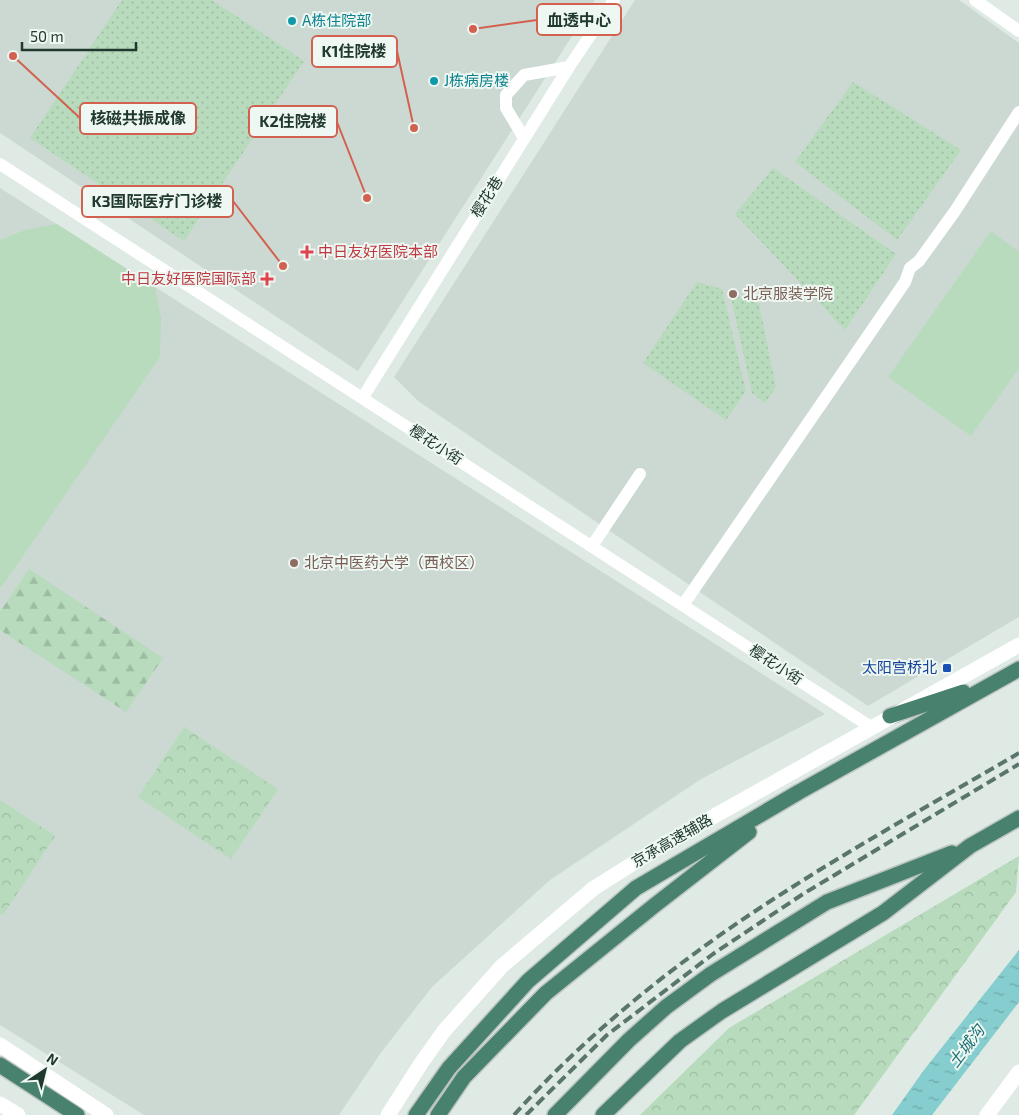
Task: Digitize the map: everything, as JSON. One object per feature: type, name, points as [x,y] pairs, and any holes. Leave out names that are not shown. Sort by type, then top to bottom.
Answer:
[{"type":"highway","points":[[416,1115],[449,1068],[528,981],[636,888],[799,792],[1019,669]]},
{"type":"highway","points":[[890,716],[993,682]]},
{"type":"highway","points":[[438,1115],[464,1077],[546,993],[799,792]]},
{"type":"highway","points":[[603,1115],[680,1041],[722,1011],[883,913],[970,846],[1019,818]]},
{"type":"highway","points":[[555,1115],[666,1007],[711,974],[827,902],[970,846]]},
{"type":"highway","points":[[0,1065],[77,1115]]},
{"type":"street","name":"樱花巷","points":[[363,397],[524,138],[614,0]]},
{"type":"street","points":[[975,0],[1019,30]]},
{"type":"street","points":[[524,138],[506,108],[506,95],[524,75],[569,67]]},
{"type":"street","points":[[684,605],[905,282],[910,268],[919,261],[956,211],[1019,112]]},
{"type":"street","name":"樱花小街","points":[[0,164],[872,726]]},
{"type":"street","points":[[592,546],[640,474]]},
{"type":"street","name":"京承高速辅路","points":[[388,1115],[444,1032],[502,966],[594,888],[872,726],[1019,645]]},
{"type":"street","points":[[0,1045],[106,1115]]},
{"type":"street","points":[[990,1114],[1019,1072]]},
{"type":"street","points":[[0,1104],[18,1115]]},
{"type":"shaded area","name":"中日友好医院本部","points":[[0,0],[595,0],[358,371],[0,133]]},
{"type":"shaded area","name":"北京服装学院","points":[[635,0],[959,0],[1019,43],[1019,617],[868,706],[418,401],[394,377]]},
{"type":"shaded area","name":"北京中医药大学（西校区）","points":[[0,188],[825,714],[701,779],[550,880],[432,987],[380,1054],[339,1115],[144,1115],[0,1025]]},
{"type":"green space","points":[[122,0],[212,0],[304,61],[184,241],[30,138]]},
{"type":"green space","points":[[853,82],[961,150],[897,240],[795,162]]},
{"type":"green space","points":[[773,168],[896,254],[845,330],[735,214]]},
{"type":"green space","points":[[57,224],[155,287],[161,318],[160,357],[0,587],[0,240],[25,230]]},
{"type":"green space","points":[[991,231],[1019,252],[1019,368],[971,436],[888,377]]},
{"type":"green space","points":[[697,282],[722,289],[746,391],[726,420],[643,363]]},
{"type":"green space","points":[[730,293],[759,304],[776,387],[765,403],[752,393]]},
{"type":"green space","points":[[29,569],[163,658],[126,712],[0,630],[0,612]]},
{"type":"green space","points":[[184,727],[278,789],[231,859],[138,797]]},
{"type":"green space","points":[[0,800],[55,836],[3,915],[0,913]]},
{"type":"green space","points":[[1019,856],[1016,892],[854,1115],[640,1115],[729,1028]]},
{"type":"water","name":"土城沟","points":[[1019,950],[1019,1002],[932,1115],[892,1115],[924,1070]]},
{"type":"railway","points":[[514,1115],[545,1082],[611,1020],[719,936],[822,869],[1019,753]]},
{"type":"railway","points":[[526,1115],[607,1035],[713,954],[803,894],[1019,764]]},
{"type":"place","name":"A栋住院部","points":[[292,21]]},
{"type":"place","name":"血透中心","points":[[473,29]]},
{"type":"place","name":"核磁共振成像","points":[[13,56]]},
{"type":"place","name":"J栋病房楼","points":[[434,81]]},
{"type":"place","name":"K1住院楼","points":[[414,128]]},
{"type":"place","name":"K2住院楼","points":[[367,198]]},
{"type":"place","name":"中日友好医院本部","points":[[307,252]]},
{"type":"place","name":"K3国际医疗门诊楼","points":[[283,266]]},
{"type":"place","name":"中日友好医院国际部","points":[[267,279]]},
{"type":"place","name":"北京服装学院","points":[[733,294]]},
{"type":"place","name":"北京中医药大学（西校区）","points":[[294,563]]},
{"type":"place","name":"太阳宫桥北","points":[[947,668]]}]
